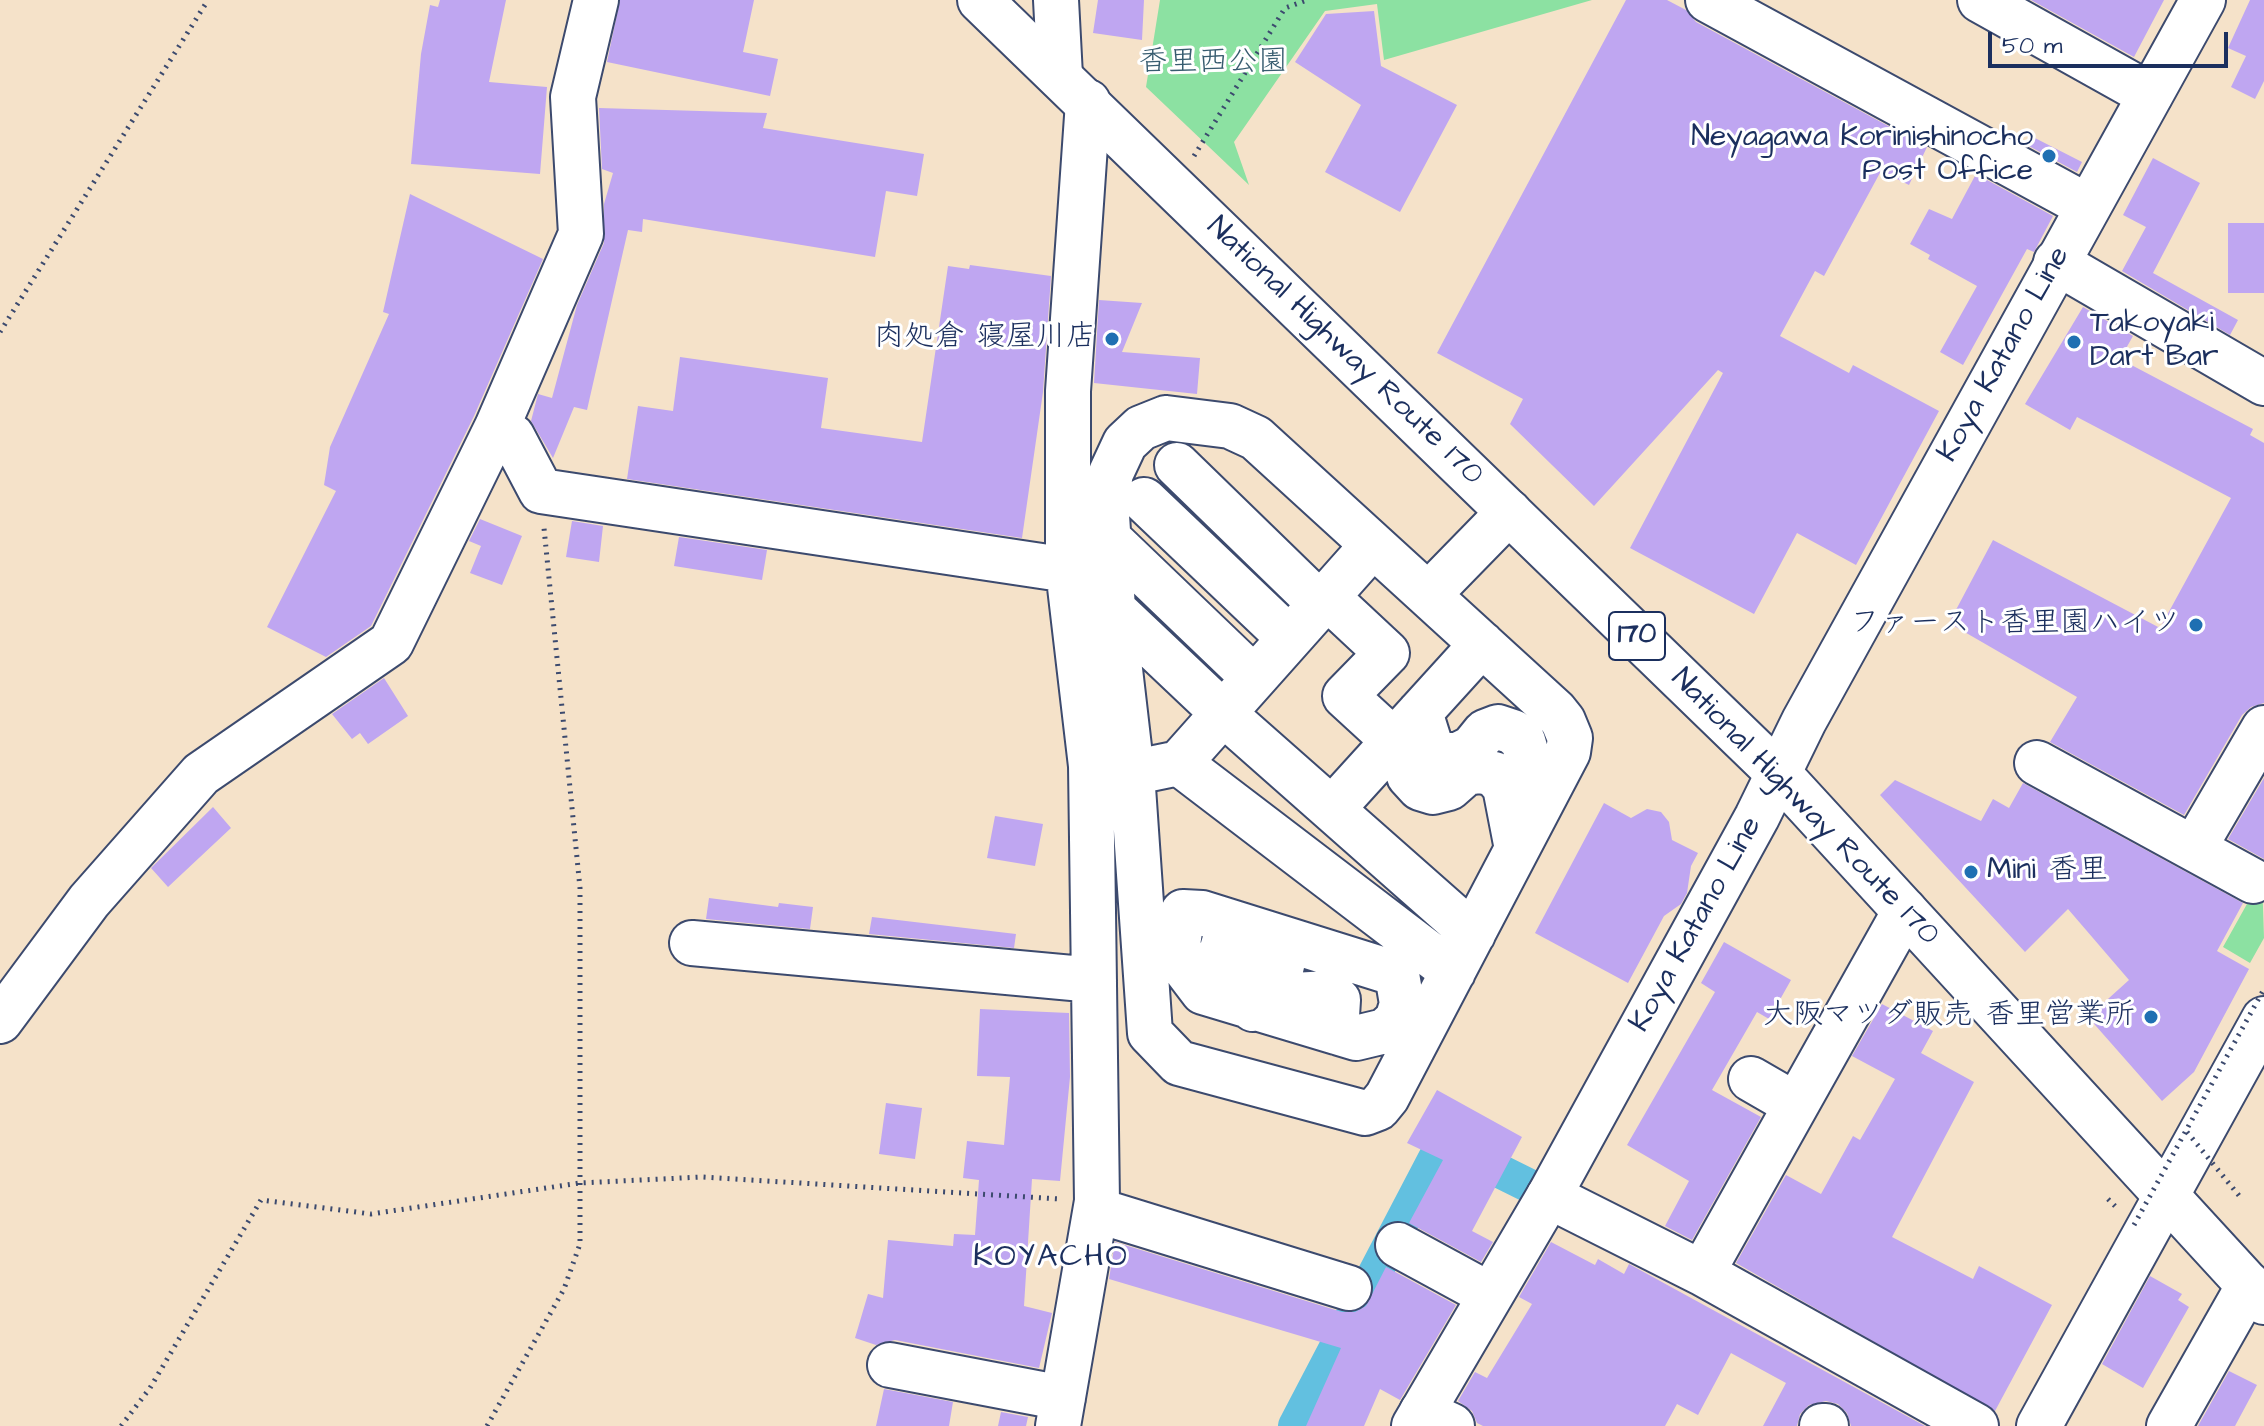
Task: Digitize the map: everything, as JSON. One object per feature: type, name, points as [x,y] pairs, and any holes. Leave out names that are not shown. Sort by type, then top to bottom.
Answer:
[{"type":"main road","points":[[0,1021],[89,901],[201,774],[391,643],[497,427],[581,234],[573,97],[596,0]]},
{"type":"main road","name":"National Highway Route 170","points":[[980,0],[1779,774],[2256,1294]]},
{"type":"main road","points":[[890,1365],[1061,1412],[1097,1205],[1091,766],[1068,570],[1074,89],[1056,0]]},
{"type":"main road","points":[[1708,0],[2087,206]]},
{"type":"main road","points":[[1980,0],[2150,95]]},
{"type":"main road","name":"Koya Katano Line","points":[[1429,1421],[1490,1295],[1549,1196],[1779,774],[1804,721],[2203,0]]},
{"type":"main road","points":[[2056,262],[2264,383]]},
{"type":"main road","points":[[1162,911],[1147,1018],[1159,1046],[1179,1063],[1352,1112],[1378,1108],[1387,1097],[1568,752],[1567,729],[1555,711],[1256,438],[1230,426],[1166,418],[1141,428],[1125,443],[1109,486],[1113,609],[1132,773],[1162,911],[1187,971],[1203,992],[1356,1038],[1369,1037],[1397,1020],[1402,1004],[1397,974],[1230,922],[1162,911]]},
{"type":"main road","points":[[497,427],[512,436],[541,491],[1068,570]]},
{"type":"main road","points":[[1177,465],[1329,594],[1387,653],[1345,696],[1406,728],[1441,755],[1458,755],[1472,748],[1485,732],[1498,727],[1513,732],[1523,741],[1541,803]]},
{"type":"main road","points":[[1144,500],[1289,638]]},
{"type":"main road","points":[[1428,595],[1509,512]]},
{"type":"main road","points":[[1109,539],[1253,677]]},
{"type":"main road","points":[[1132,773],[1179,763],[1225,715],[1253,677],[1373,545]]},
{"type":"main road","points":[[1113,609],[1225,715],[1473,934]]},
{"type":"main road","points":[[1333,808],[1482,644]]},
{"type":"main road","points":[[1406,728],[1409,776],[1420,788],[1433,792],[1449,788],[1466,773],[1480,771],[1494,774],[1505,787],[1517,849]]},
{"type":"main road","points":[[2194,848],[2264,728]]},
{"type":"main road","points":[[1179,763],[1453,972]]},
{"type":"main road","points":[[2037,763],[2253,881]]},
{"type":"main road","points":[[1702,1273],[1905,911]]},
{"type":"main road","points":[[1230,922],[1218,963],[1262,978],[1253,1009]]},
{"type":"main road","points":[[1288,940],[1279,978],[1293,995],[1330,993],[1338,1000],[1336,1032]]},
{"type":"main road","points":[[692,943],[1094,980]]},
{"type":"main road","points":[[2039,1426],[2169,1196],[2264,1019]]},
{"type":"main road","points":[[1751,1079],[1796,1105]]},
{"type":"main road","points":[[1549,1196],[1702,1273],[1976,1426]]},
{"type":"main road","points":[[1097,1205],[1349,1288]]},
{"type":"main road","points":[[1398,1245],[1490,1295]]},
{"type":"main road","points":[[2169,1426],[2256,1294]]},
{"type":"path","points":[[0,332],[208,0]]},
{"type":"path","points":[[1175,187],[1285,8],[1307,0]]},
{"type":"path","points":[[487,1426],[564,1289],[580,1244],[580,888],[541,491]]},
{"type":"path","points":[[2134,1225],[2264,989]]},
{"type":"path","points":[[2187,1132],[2241,1198]]},
{"type":"path","points":[[121,1426],[150,1388],[261,1200],[371,1214],[580,1183],[702,1177],[1097,1205]]},
{"type":"green space","name":"香里西公園","points":[[1160,0],[1592,0],[1384,60],[1377,4],[1325,11],[1234,142],[1249,185],[1146,87]]},
{"type":"green space","points":[[2262,877],[2264,938],[2250,963],[2223,947]]},
{"type":"building","points":[[440,0],[506,0],[489,82],[547,87],[540,174],[411,164],[421,54],[430,5],[438,7]]},
{"type":"building","points":[[620,0],[754,0],[743,52],[778,59],[770,96],[607,62]]},
{"type":"building","points":[[1098,0],[1144,0],[1142,40],[1093,33]]},
{"type":"building","points":[[1626,0],[1667,0],[1686,10],[1696,22],[1927,147],[1909,185],[1881,171],[1824,276],[1815,271],[1780,336],[1849,373],[1853,365],[1939,411],[1856,565],[1797,533],[1754,614],[1630,548],[1723,373],[1718,370],[1594,506],[1510,424],[1523,399],[1437,353]]},
{"type":"building","points":[[2031,0],[2164,0],[2134,57]]},
{"type":"building","points":[[2250,0],[2264,0],[2264,81],[2255,99],[2231,87],[2246,56],[2228,48]]},
{"type":"building","points":[[1374,11],[1381,66],[1457,105],[1400,212],[1325,172],[1361,105],[1295,62],[1326,14]]},
{"type":"building","points":[[599,108],[767,113],[763,128],[924,154],[917,196],[886,191],[875,257],[643,219],[642,232],[628,230],[587,410],[574,407],[553,458],[531,421],[538,394],[552,398],[577,305],[604,243],[604,204],[613,173],[602,169]]},
{"type":"building","points":[[2031,136],[2082,162],[2077,172],[2027,145]]},
{"type":"building","points":[[2153,158],[2200,183],[2153,273],[2238,320],[2230,335],[2122,271],[2146,227],[2123,215]]},
{"type":"building","points":[[1976,174],[2053,216],[2034,252],[2027,249],[1963,365],[1940,352],[1977,286],[1928,259],[1930,255],[1910,244],[1929,209],[1952,219]]},
{"type":"building","points":[[410,194],[543,259],[474,416],[371,626],[326,657],[267,627],[336,491],[324,485],[330,447],[389,314],[383,312]]},
{"type":"building","points":[[2228,223],[2264,223],[2264,293],[2228,293]]},
{"type":"building","points":[[970,265],[1051,276],[1043,392],[1022,538],[627,479],[638,406],[673,411],[680,357],[828,378],[821,428],[922,442],[948,266],[969,269]]},
{"type":"building","points":[[1099,300],[1142,303],[1122,352],[1200,358],[1197,394],[1094,383]]},
{"type":"building","points":[[2083,307],[2133,336],[2120,359],[2253,429],[2250,435],[2264,443],[2264,703],[2251,707],[2242,715],[2184,815],[2050,742],[2077,697],[1949,623],[1993,540],[2160,628],[2231,498],[2077,417],[2070,430],[2025,404]]},
{"type":"building","points":[[480,519],[522,536],[502,585],[470,573],[481,546],[469,541]]},
{"type":"building","points":[[572,521],[603,526],[599,562],[566,557]]},
{"type":"building","points":[[679,537],[767,550],[762,580],[674,566]]},
{"type":"building","points":[[384,678],[408,716],[368,744],[360,733],[352,739],[332,714]]},
{"type":"building","points":[[2264,778],[2264,859],[2228,839]]},
{"type":"building","points":[[1895,780],[1981,821],[1993,799],[2009,808],[2023,783],[2243,903],[2217,951],[2249,969],[2194,1072],[2162,1101],[2088,1017],[2129,980],[2068,909],[2025,952],[1880,795]]},
{"type":"building","points":[[1604,803],[1631,818],[1647,809],[1661,812],[1669,822],[1672,840],[1698,853],[1691,866],[1687,893],[1681,904],[1664,916],[1628,983],[1535,933]]},
{"type":"building","points":[[213,807],[231,828],[168,887],[151,868]]},
{"type":"building","points":[[995,816],[1043,824],[1035,866],[987,858]]},
{"type":"building","points":[[709,898],[778,907],[779,903],[813,907],[810,929],[706,919]]},
{"type":"building","points":[[872,917],[1016,934],[1014,948],[869,934]]},
{"type":"building","points":[[1724,942],[1791,980],[1769,1019],[1757,1012],[1712,1090],[1761,1117],[1692,1240],[1665,1226],[1689,1181],[1627,1145],[1715,992],[1701,983]]},
{"type":"building","points":[[1882,1004],[1933,1031],[1921,1053],[1974,1082],[1892,1237],[1973,1279],[1979,1266],[2052,1305],[1995,1411],[1736,1263],[1786,1175],[1821,1194],[1853,1136],[1860,1140],[1895,1079],[1852,1056]]},
{"type":"building","points":[[980,1009],[1069,1013],[1070,1077],[1060,1181],[1032,1179],[1024,1306],[1052,1313],[1039,1368],[895,1340],[876,1345],[855,1338],[868,1294],[883,1298],[888,1240],[953,1246],[954,1234],[975,1235],[979,1180],[963,1178],[967,1141],[1004,1145],[1010,1077],[977,1076]]},
{"type":"building","points":[[1437,1090],[1522,1137],[1472,1231],[1493,1242],[1481,1262],[1409,1223],[1443,1160],[1407,1143]]},
{"type":"building","points":[[886,1103],[922,1108],[915,1159],[879,1154]]},
{"type":"building","points":[[1115,1242],[1342,1312],[1355,1312],[1366,1306],[1386,1267],[1456,1305],[1400,1400],[1380,1389],[1364,1426],[1306,1426],[1341,1348],[1109,1279]]},
{"type":"building","points":[[1551,1242],[1595,1265],[1598,1259],[1624,1274],[1629,1264],[1925,1426],[1851,1426],[1847,1413],[1838,1404],[1826,1401],[1809,1405],[1800,1414],[1797,1426],[1763,1426],[1786,1383],[1731,1353],[1698,1415],[1677,1404],[1665,1426],[1483,1426],[1477,1423],[1472,1411],[1458,1401],[1475,1372],[1487,1378],[1532,1304],[1519,1297]]},
{"type":"building","points":[[2150,1276],[2182,1294],[2178,1300],[2189,1307],[2143,1388],[2102,1364]]},
{"type":"building","points":[[2229,1371],[2257,1385],[2235,1426],[2198,1426]]},
{"type":"building","points":[[884,1389],[953,1402],[949,1426],[876,1426]]},
{"type":"building","points":[[1001,1412],[1028,1417],[1026,1426],[998,1426]]},
{"type":"waterway","points":[[1295,1426],[1443,1143],[1572,1207]]},
{"type":"place","name":"Neyagawa Korinishinocho Post Office","points":[[2049,156]]},
{"type":"place","name":"肉処倉 寝屋川店","points":[[1112,339]]},
{"type":"place","name":"Takoyaki Dart Bar","points":[[2074,342]]},
{"type":"place","name":"ファースト香里園ハイツ","points":[[2196,625]]},
{"type":"place","name":"Mini 香里","points":[[1971,872]]},
{"type":"place","name":"大阪マツダ販売 香里営業所","points":[[2151,1017]]},
{"type":"district","name":"KOYACHO","points":[[1051,1258]]}]
